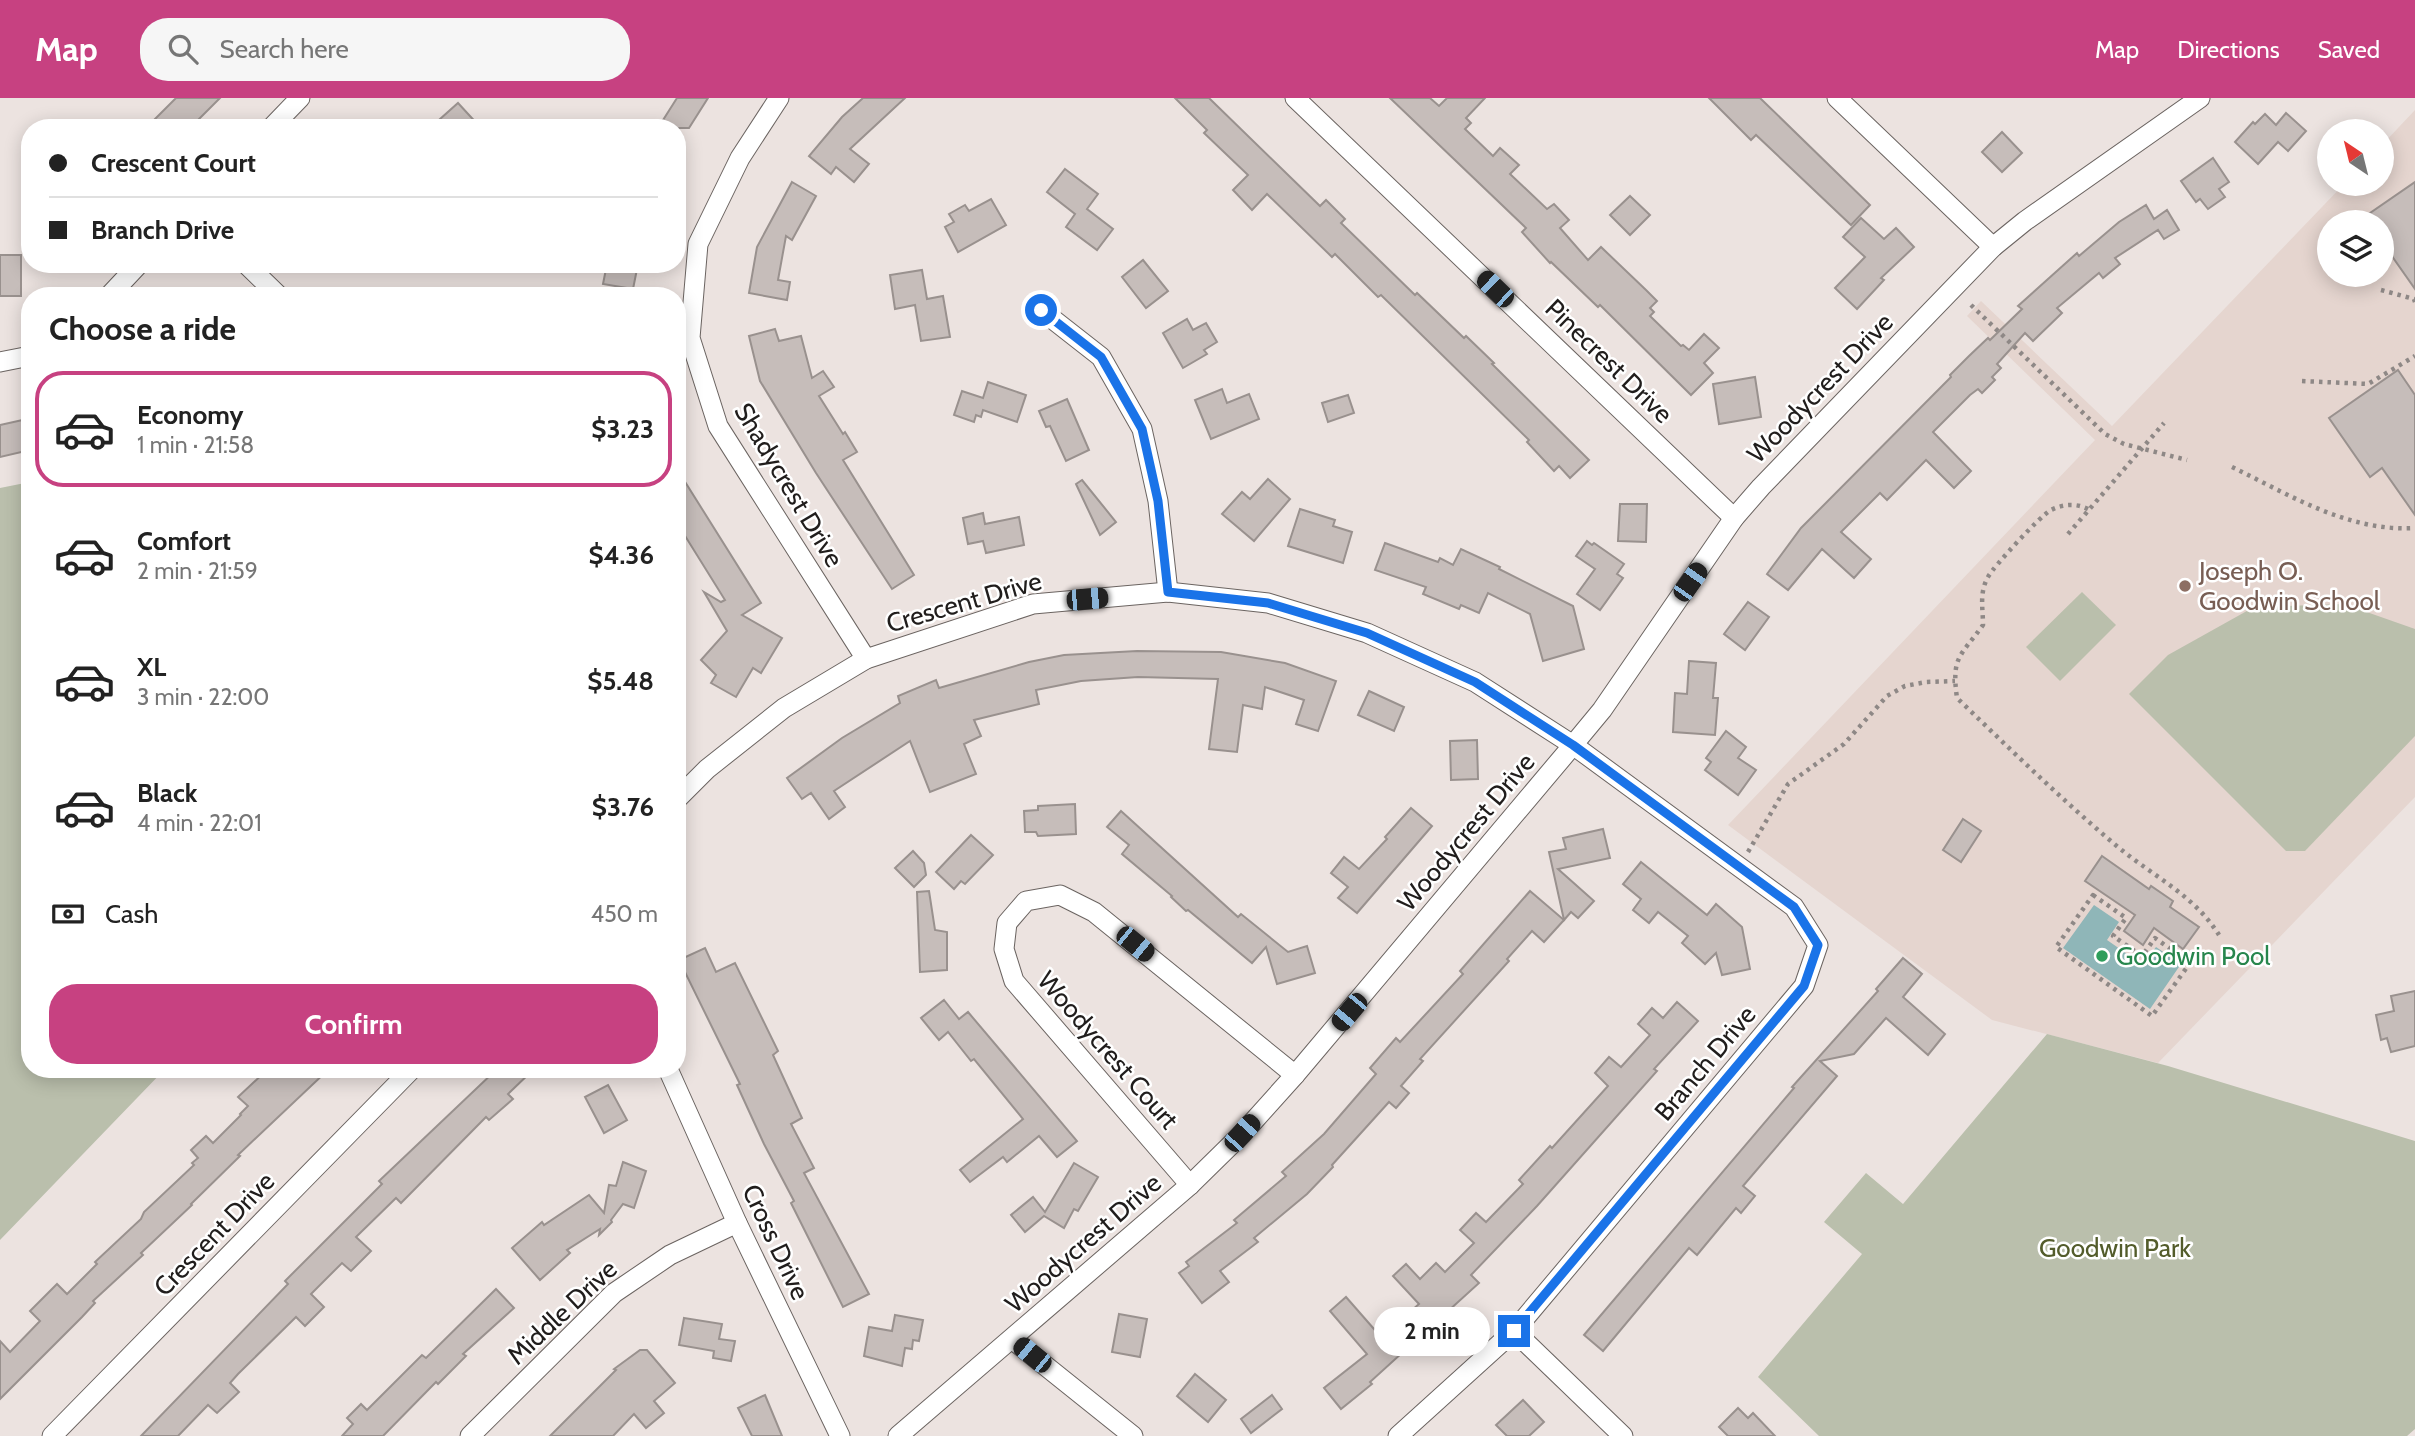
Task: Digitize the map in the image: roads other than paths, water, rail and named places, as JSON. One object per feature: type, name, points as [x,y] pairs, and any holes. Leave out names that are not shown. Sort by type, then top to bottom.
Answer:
[{"type":"street","points":[[280,119],[300,98]]},
{"type":"street","name":"Shadycrest Drive","points":[[779,98],[740,158],[698,244],[690,338],[718,426],[866,659]]},
{"type":"street","name":"Pinecrest Drive","points":[[1296,98],[1734,518]]},
{"type":"street","points":[[1837,98],[1993,247]]},
{"type":"street","name":"Woodycrest Drive","points":[[898,1436],[1190,1185],[1242,1133],[1295,1075],[1602,710],[1734,518],[1761,486],[1993,247],[2025,221],[2200,98]]},
{"type":"street","points":[[117,287],[131,273]]},
{"type":"street","points":[[255,273],[270,287]]},
{"type":"street","points":[[1041,310],[1101,357],[1142,429],[1158,501],[1168,592]]},
{"type":"street","points":[[0,362],[21,358]]},
{"type":"street","name":"Crescent Drive","points":[[686,790],[707,769],[784,708],[866,659],[1033,604],[1168,592],[1268,603],[1367,633],[1475,682],[1573,745]]},
{"type":"street","name":"Branch Drive","points":[[1398,1436],[1514,1331],[1804,986],[1818,945],[1794,907],[1573,745]]},
{"type":"street","name":"Woodycrest Court","points":[[1190,1185],[1014,981],[1004,949],[1007,923],[1026,901],[1060,895],[1094,912],[1295,1075]]},
{"type":"street","name":"Crescent Drive","points":[[52,1436],[403,1078]]},
{"type":"street","name":"Cross Drive","points":[[672,1078],[737,1223],[840,1436]]},
{"type":"street","name":"Middle Drive","points":[[470,1436],[614,1293],[670,1255],[737,1223]]},
{"type":"street","points":[[1514,1331],[1623,1436]]},
{"type":"street","points":[[1012,1339],[1133,1436]]},
{"type":"water","name":"Goodwin Pool","points":[[2094,905],[2119,922],[2107,940],[2143,965],[2156,947],[2181,964],[2150,1009],[2063,948]]},
{"type":"place","name":"Joseph O. Goodwin School","points":[[2185,586]]},
{"type":"place","name":"Goodwin Pool","points":[[2102,956]]},
{"type":"park label","name":"Goodwin Park","points":[[2115,1248]]}]
